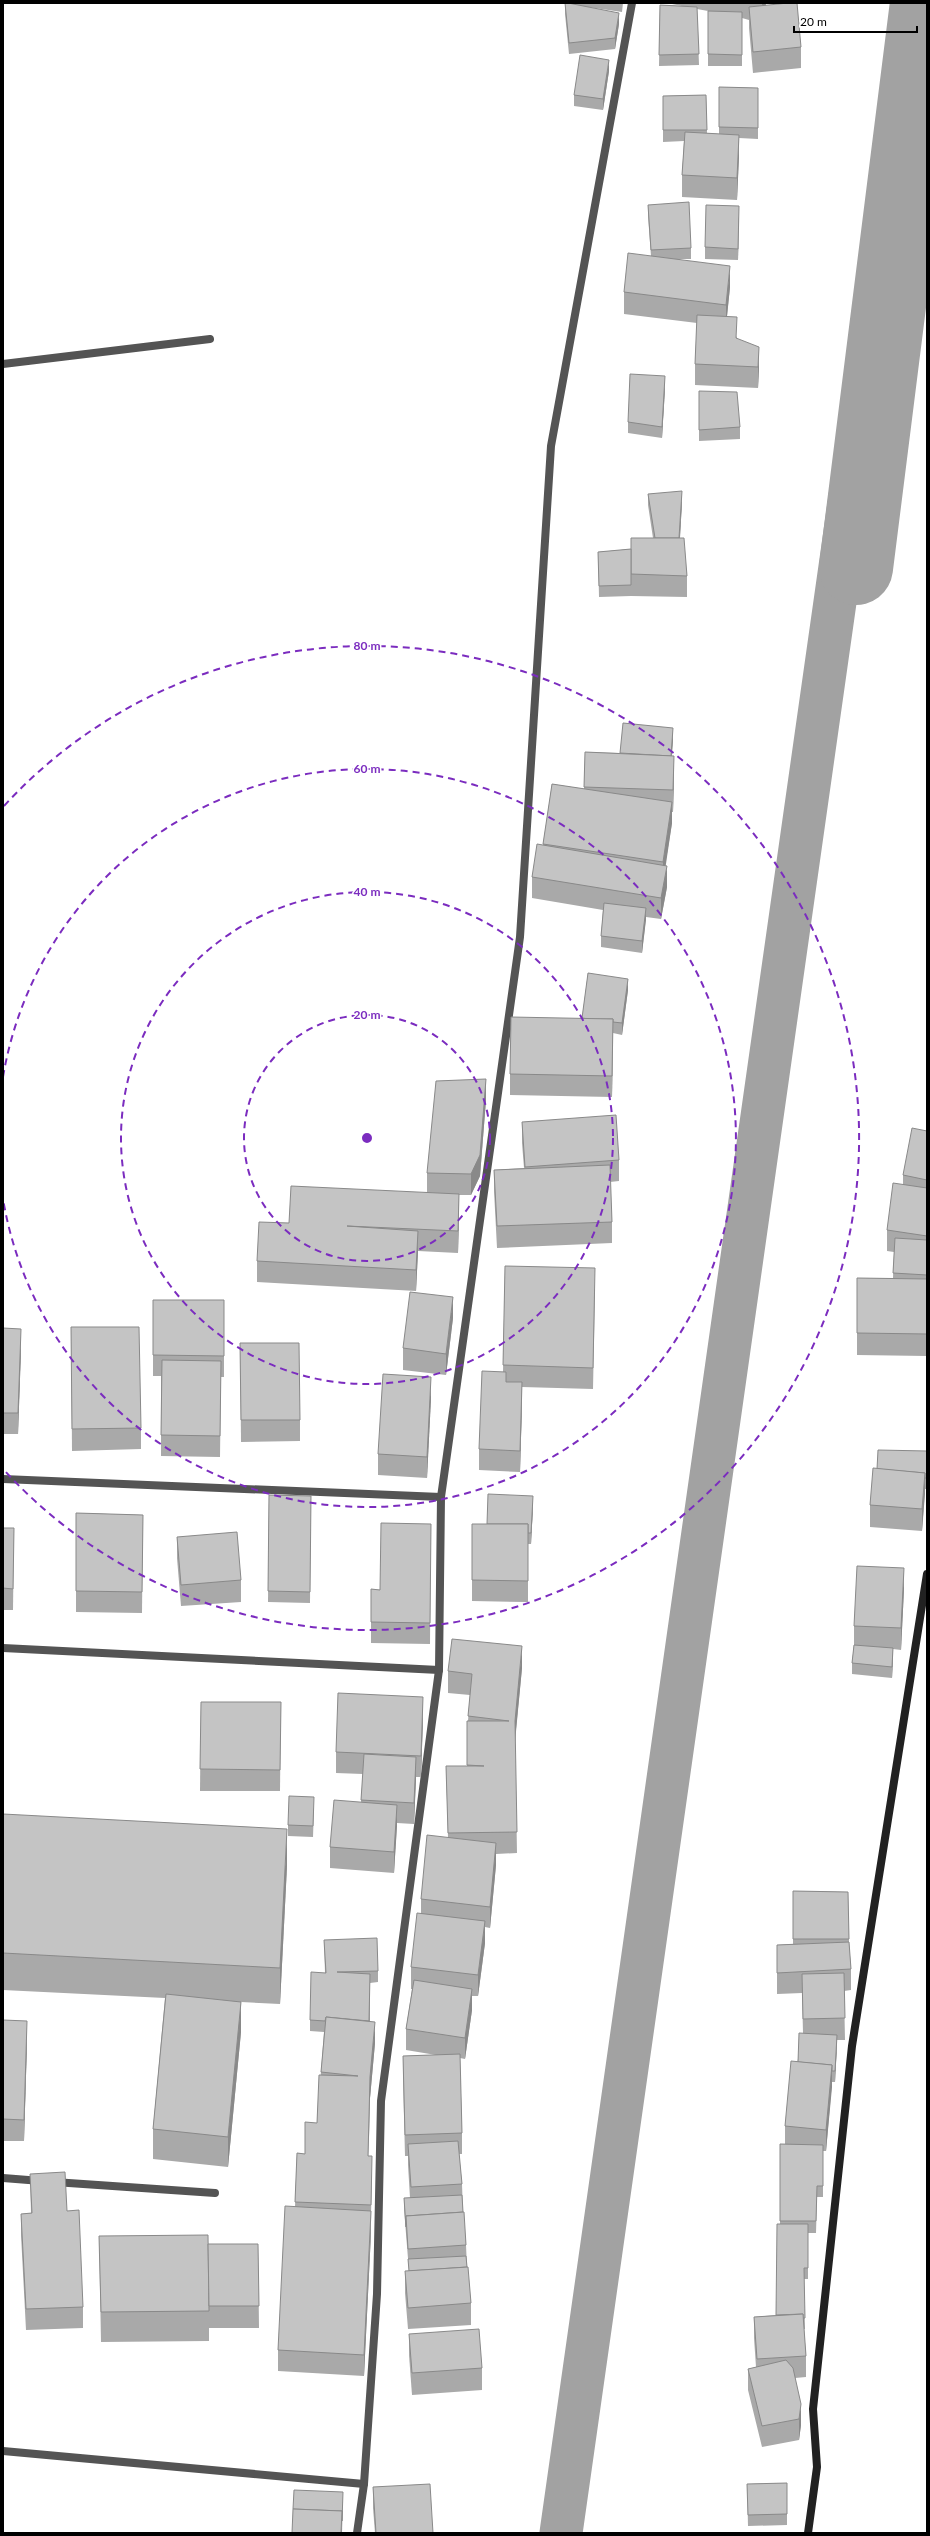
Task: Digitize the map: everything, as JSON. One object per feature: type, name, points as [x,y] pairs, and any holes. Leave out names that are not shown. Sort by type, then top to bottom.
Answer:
[{"type":"street","points":[[358,2533],[364,2484],[377,2294],[381,2101],[439,1670],[441,1497],[520,937],[551,446],[632,3]]},
{"type":"street","points":[[3,364],[210,339]]},
{"type":"street","points":[[3,1479],[441,1497]]},
{"type":"street","points":[[808,2533],[817,2467],[813,2408],[852,2046],[927,1574]]},
{"type":"street","points":[[3,1648],[439,1670]]},
{"type":"street","points":[[3,2178],[215,2193]]},
{"type":"street","points":[[3,2451],[364,2484]]},
{"type":"building","points":[[565,3],[619,13],[615,38],[569,43]]},
{"type":"building","points":[[797,3],[801,47],[753,52],[749,7]]},
{"type":"building","points":[[660,5],[697,7],[699,54],[659,55]]},
{"type":"building","points":[[708,11],[742,12],[742,55],[708,54]]},
{"type":"building","points":[[580,55],[609,60],[603,99],[574,95]]},
{"type":"building","points":[[719,87],[758,88],[758,128],[719,127]]},
{"type":"building","points":[[706,95],[707,130],[663,130],[663,96]]},
{"type":"building","points":[[685,132],[739,135],[737,178],[682,175]]},
{"type":"building","points":[[689,202],[691,248],[651,250],[648,205]]},
{"type":"building","points":[[706,205],[739,206],[738,249],[705,247]]},
{"type":"building","points":[[628,253],[730,266],[726,305],[624,292]]},
{"type":"building","points":[[697,315],[737,317],[736,338],[759,347],[758,367],[695,364]]},
{"type":"building","points":[[630,374],[665,376],[662,427],[628,422]]},
{"type":"building","points":[[699,391],[737,392],[740,427],[699,430]]},
{"type":"building","points":[[682,491],[679,538],[655,538],[648,494]]},
{"type":"building","points":[[631,538],[684,538],[687,576],[631,574]]},
{"type":"building","points":[[631,549],[631,585],[599,586],[598,552]]},
{"type":"building","points":[[623,723],[673,728],[671,756],[620,753]]},
{"type":"building","points":[[585,752],[674,756],[673,790],[584,787]]},
{"type":"building","points":[[552,784],[672,802],[663,862],[543,844]]},
{"type":"building","points":[[537,844],[667,866],[661,898],[532,877]]},
{"type":"building","points":[[604,903],[646,908],[642,941],[601,936]]},
{"type":"building","points":[[588,973],[628,979],[622,1023],[613,1022],[613,1019],[582,1018]]},
{"type":"building","points":[[511,1017],[613,1019],[612,1076],[510,1074]]},
{"type":"building","points":[[486,1079],[480,1155],[471,1174],[427,1173],[436,1081]]},
{"type":"building","points":[[616,1115],[619,1160],[525,1167],[522,1122]]},
{"type":"building","points":[[912,1128],[927,1131],[927,1180],[903,1175]]},
{"type":"building","points":[[610,1165],[612,1222],[497,1226],[494,1170]]},
{"type":"building","points":[[893,1183],[927,1188],[927,1236],[887,1230]]},
{"type":"building","points":[[291,1186],[459,1194],[458,1231],[347,1226],[418,1231],[416,1270],[257,1261],[259,1222],[289,1223]]},
{"type":"building","points":[[895,1238],[927,1240],[927,1275],[893,1273]]},
{"type":"building","points":[[505,1266],[595,1268],[593,1368],[503,1365]]},
{"type":"building","points":[[857,1278],[927,1279],[927,1334],[857,1333]]},
{"type":"building","points":[[410,1292],[453,1297],[446,1354],[403,1348]]},
{"type":"building","points":[[153,1300],[224,1300],[224,1356],[153,1355]]},
{"type":"building","points":[[71,1327],[139,1327],[141,1428],[72,1429]]},
{"type":"building","points":[[3,1328],[21,1329],[18,1413],[3,1413]]},
{"type":"building","points":[[240,1343],[299,1343],[300,1420],[241,1420]]},
{"type":"building","points":[[162,1360],[221,1361],[220,1436],[161,1435]]},
{"type":"building","points":[[482,1371],[506,1372],[506,1382],[522,1382],[520,1451],[479,1449]]},
{"type":"building","points":[[383,1374],[431,1377],[427,1457],[378,1454]]},
{"type":"building","points":[[878,1450],[927,1451],[927,1478],[925,1478],[925,1473],[877,1469]]},
{"type":"building","points":[[873,1468],[925,1473],[922,1509],[870,1505]]},
{"type":"building","points":[[488,1494],[533,1496],[531,1533],[528,1533],[528,1524],[487,1524]]},
{"type":"building","points":[[269,1495],[311,1496],[310,1592],[268,1591]]},
{"type":"building","points":[[76,1513],[143,1515],[142,1592],[76,1591]]},
{"type":"building","points":[[381,1523],[431,1524],[430,1623],[371,1622],[371,1589],[380,1590]]},
{"type":"building","points":[[472,1524],[528,1524],[528,1581],[472,1580]]},
{"type":"building","points":[[3,1528],[14,1528],[13,1589],[3,1588]]},
{"type":"building","points":[[237,1532],[241,1580],[181,1585],[177,1537]]},
{"type":"building","points":[[857,1566],[904,1568],[901,1628],[854,1626]]},
{"type":"building","points":[[452,1639],[522,1646],[515,1721],[517,1832],[448,1833],[446,1766],[484,1766],[467,1765],[467,1721],[509,1721],[468,1716],[472,1674],[448,1671]]},
{"type":"building","points":[[854,1645],[893,1648],[892,1667],[852,1663]]},
{"type":"building","points":[[338,1693],[423,1697],[421,1756],[336,1752]]},
{"type":"building","points":[[201,1702],[281,1702],[280,1770],[200,1769]]},
{"type":"building","points":[[364,1754],[416,1757],[414,1803],[361,1800]]},
{"type":"building","points":[[289,1796],[314,1797],[313,1826],[288,1825]]},
{"type":"building","points":[[334,1800],[397,1805],[394,1852],[330,1847]]},
{"type":"building","points":[[3,1814],[287,1829],[280,1968],[3,1953]]},
{"type":"building","points":[[427,1835],[496,1843],[490,1907],[421,1899]]},
{"type":"building","points":[[793,1891],[848,1892],[849,1939],[793,1939]]},
{"type":"building","points":[[417,1913],[485,1921],[478,1975],[411,1967]]},
{"type":"building","points":[[377,1938],[378,1971],[337,1972],[370,1974],[369,2021],[326,2017],[325,2021],[310,2020],[311,1972],[326,1973],[324,1940]]},
{"type":"building","points":[[849,1942],[851,1969],[777,1973],[777,1945]]},
{"type":"building","points":[[844,1973],[845,2018],[803,2019],[802,1974]]},
{"type":"building","points":[[414,1980],[472,1989],[465,2038],[406,2029]]},
{"type":"building","points":[[166,1994],[241,2002],[228,2137],[153,2129]]},
{"type":"building","points":[[326,2017],[375,2022],[370,2077],[368,2156],[372,2156],[371,2205],[295,2202],[297,2153],[305,2154],[305,2122],[317,2123],[319,2075],[358,2076],[321,2072]]},
{"type":"building","points":[[3,2020],[27,2021],[24,2120],[3,2119]]},
{"type":"building","points":[[799,2033],[837,2035],[835,2071],[832,2071],[832,2065],[798,2062]]},
{"type":"building","points":[[460,2054],[462,2133],[405,2135],[403,2056]]},
{"type":"building","points":[[791,2061],[832,2065],[826,2130],[785,2126]]},
{"type":"building","points":[[458,2141],[462,2184],[411,2187],[408,2144]]},
{"type":"building","points":[[780,2144],[823,2145],[823,2186],[817,2186],[816,2221],[780,2221]]},
{"type":"building","points":[[65,2172],[67,2211],[79,2210],[83,2307],[26,2309],[21,2214],[32,2213],[30,2174]]},
{"type":"building","points":[[462,2195],[463,2212],[406,2216],[406,2227],[404,2198]]},
{"type":"building","points":[[285,2206],[371,2211],[364,2355],[278,2350]]},
{"type":"building","points":[[464,2212],[466,2245],[408,2249],[406,2216]]},
{"type":"building","points":[[777,2224],[808,2224],[808,2268],[804,2268],[805,2318],[803,2318],[803,2314],[776,2315]]},
{"type":"building","points":[[208,2235],[209,2311],[101,2312],[99,2236]]},
{"type":"building","points":[[208,2244],[258,2244],[259,2306],[209,2306]]},
{"type":"building","points":[[466,2256],[467,2267],[409,2271],[408,2259]]},
{"type":"building","points":[[468,2267],[471,2303],[408,2308],[405,2271]]},
{"type":"building","points":[[803,2314],[806,2356],[757,2359],[754,2317]]},
{"type":"building","points":[[479,2329],[482,2368],[412,2373],[409,2334]]},
{"type":"building","points":[[786,2360],[793,2368],[801,2404],[799,2419],[762,2426],[748,2369]]},
{"type":"building","points":[[787,2483],[787,2514],[748,2515],[747,2484]]},
{"type":"building","points":[[430,2484],[433,2533],[376,2533],[373,2487]]},
{"type":"building","points":[[294,2490],[343,2492],[342,2521],[342,2511],[293,2509]]},
{"type":"building","points":[[293,2509],[342,2511],[341,2533],[292,2533]]},
{"type":"waterway","points":[[561,2533],[920,3]]},
{"type":"waterway","points":[[856,568],[927,3]]}]
